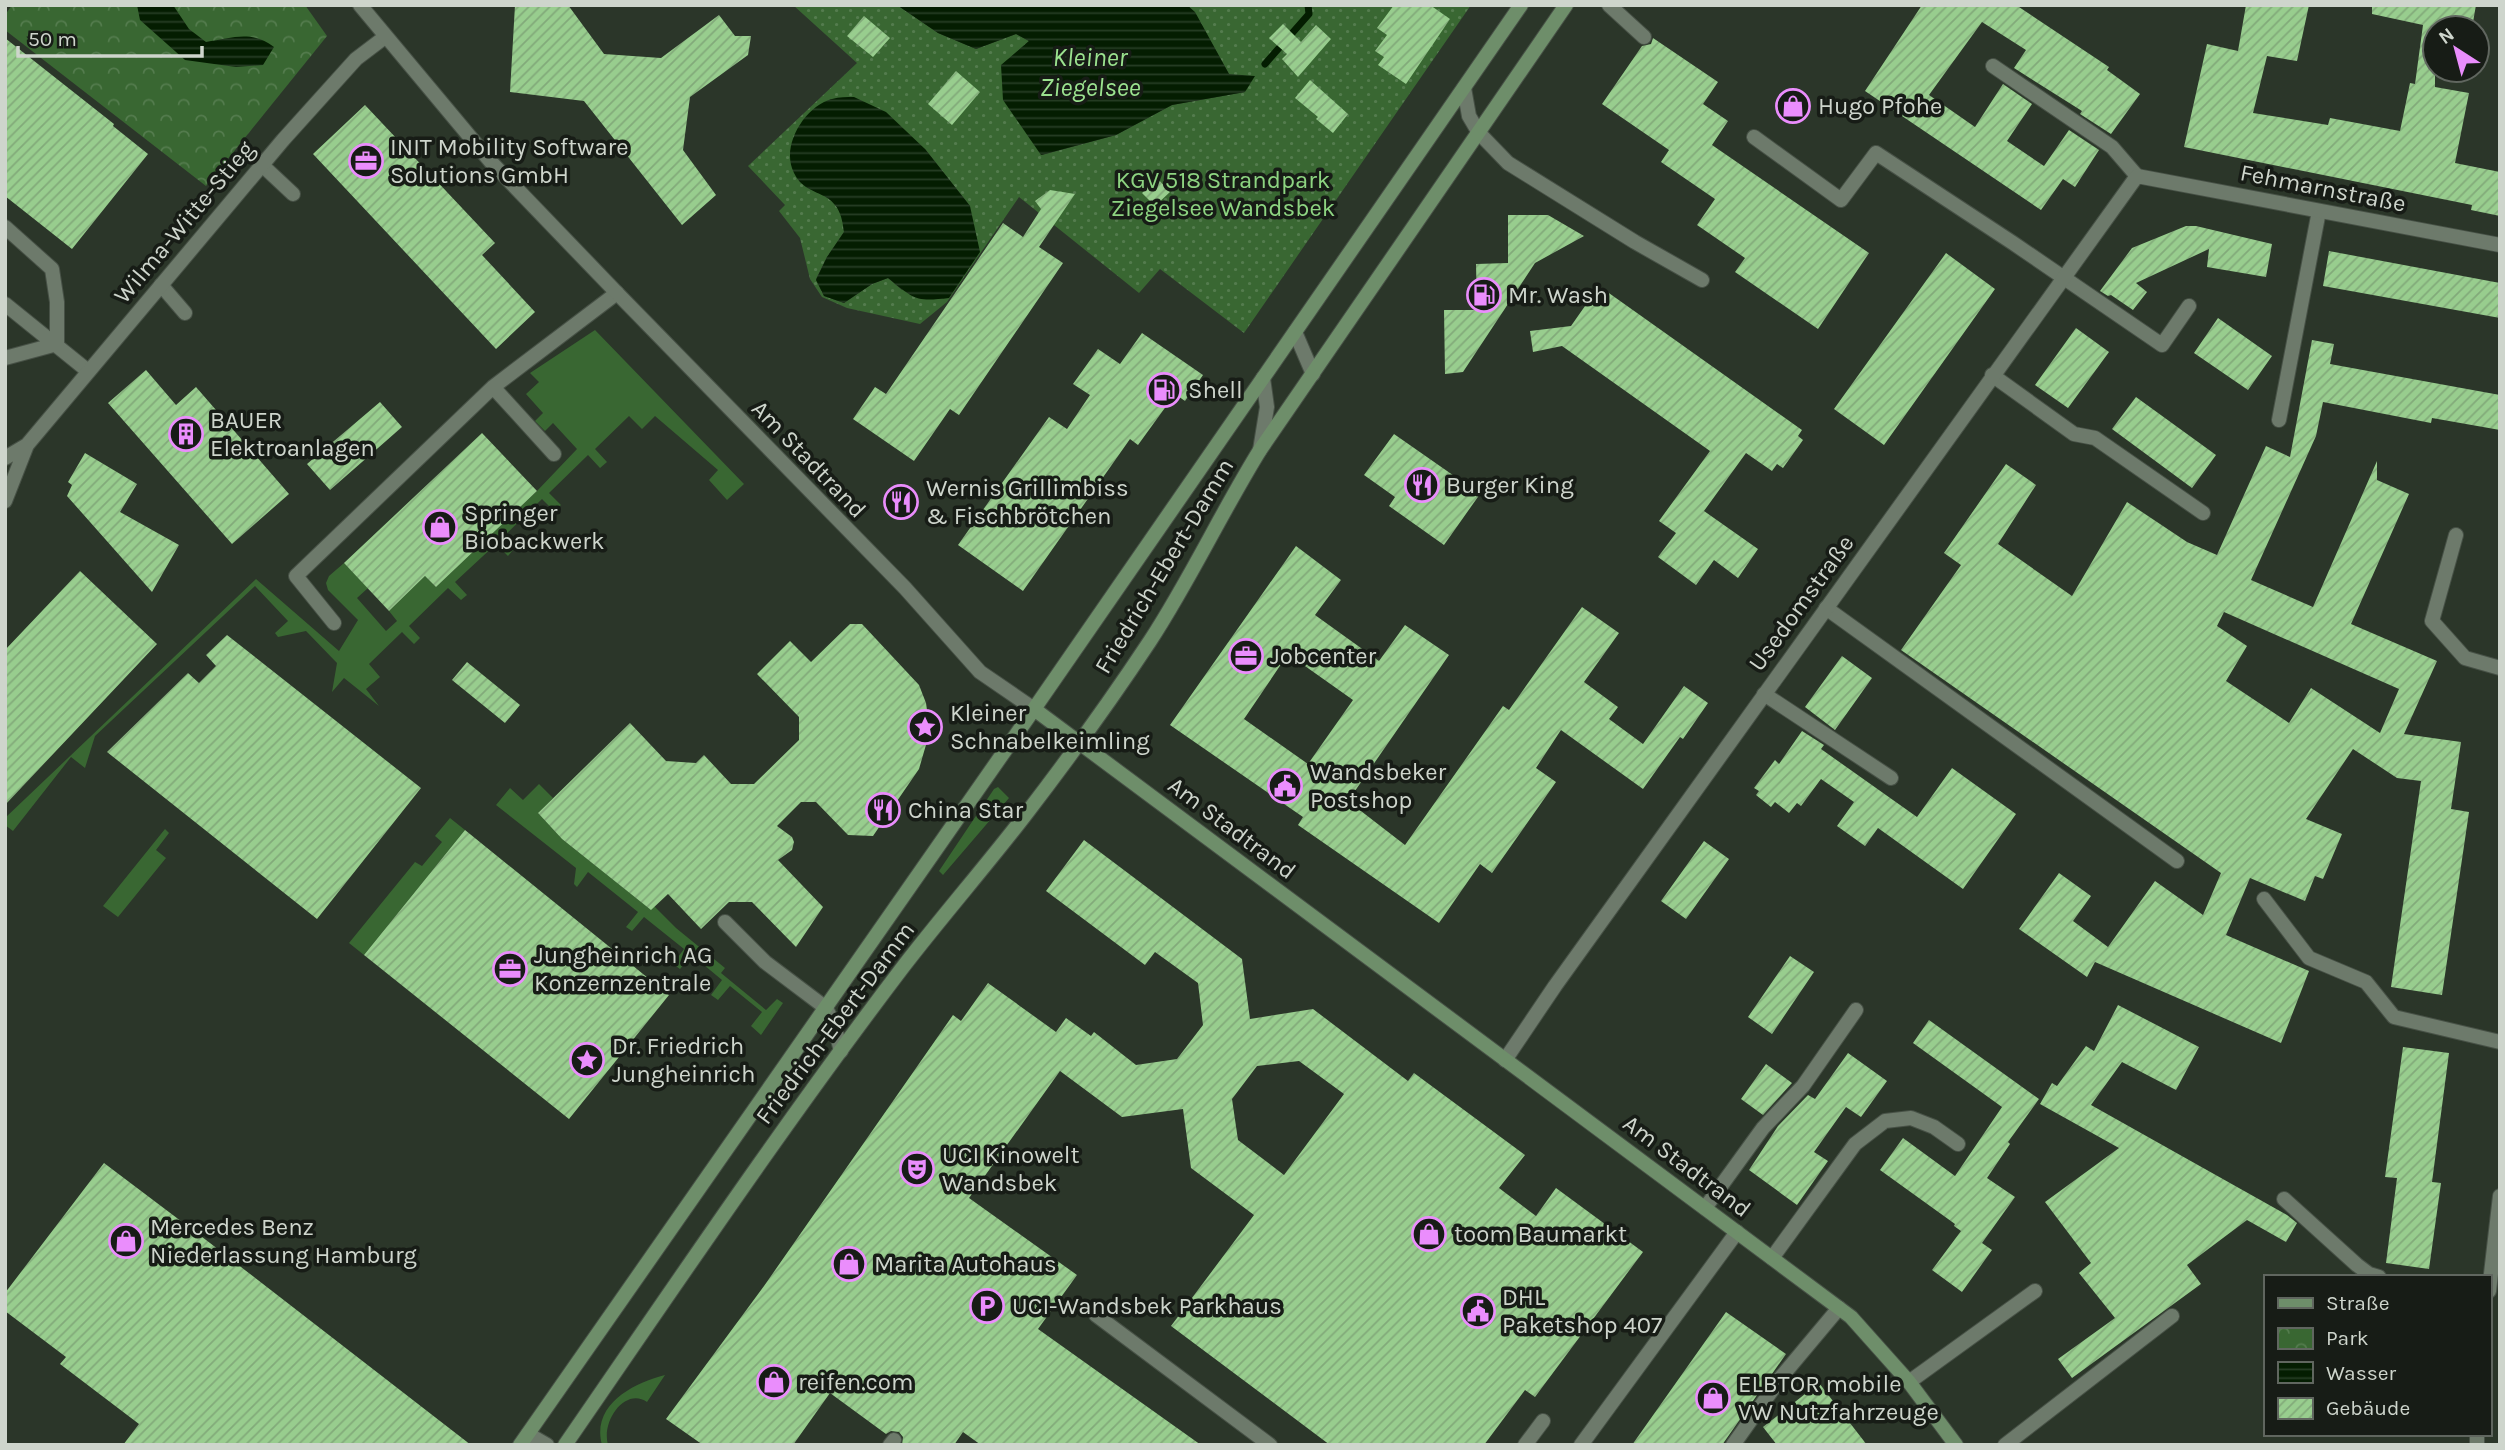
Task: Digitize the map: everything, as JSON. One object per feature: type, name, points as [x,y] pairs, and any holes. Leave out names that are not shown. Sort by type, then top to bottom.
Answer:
[{"type":"main road","name":"Friedrich-Ebert-Damm","points":[[524,1439],[1521,5]]},
{"type":"main road","name":"Friedrich-Ebert-Damm","points":[[565,1445],[734,1200],[841,1051],[903,967],[1024,816],[1151,639],[1260,450],[1566,5]]},
{"type":"main road","name":"Am Stadtrand","points":[[1034,709],[1851,1317],[1909,1382],[1956,1445]]},
{"type":"street","name":"Am Stadtrand","points":[[360,5],[491,162],[905,588],[980,671],[1034,709]]},
{"type":"street","points":[[1609,5],[1644,37]]},
{"type":"street","name":"Wilma-Witte-Stieg","points":[[5,501],[27,445],[262,165],[356,59],[385,37]]},
{"type":"street","points":[[1993,66],[2112,147],[2137,176]]},
{"type":"street","points":[[1464,88],[1469,116],[1479,133],[1507,163],[1702,281]]},
{"type":"street","points":[[1754,138],[1841,200],[1876,153],[2063,276],[2162,345],[2189,306]]},
{"type":"street","points":[[262,165],[293,194]]},
{"type":"street","name":"Fehmarnstraße","points":[[2137,176],[2500,245]]},
{"type":"street","name":"Usedomstraße","points":[[1505,1060],[1563,974],[2137,176]]},
{"type":"street","points":[[2279,420],[2319,211]]},
{"type":"street","points":[[5,228],[52,269],[57,302],[57,344]]},
{"type":"street","points":[[161,285],[185,313]]},
{"type":"street","points":[[334,623],[296,576],[493,387],[617,293]]},
{"type":"street","points":[[5,304],[88,371]]},
{"type":"street","points":[[1295,332],[1313,374]]},
{"type":"street","points":[[5,358],[57,344]]},
{"type":"street","points":[[1992,375],[2074,434],[2095,438],[2203,513]]},
{"type":"street","points":[[1260,450],[1267,407],[1263,378]]},
{"type":"street","points":[[493,387],[554,454]]},
{"type":"street","name":"Wilma-Witte-Stieg","points":[[5,458],[27,445]]},
{"type":"street","points":[[2456,535],[2432,621],[2465,658],[2500,668]]},
{"type":"street","points":[[1826,608],[2177,861]]},
{"type":"street","points":[[1764,694],[1891,778]]},
{"type":"street","points":[[2264,899],[2309,958],[2366,982],[2394,1017],[2500,1042]]},
{"type":"street","points":[[725,922],[765,961],[825,1008],[834,1025],[841,1051]]},
{"type":"street","points":[[1705,1208],[1763,1128],[1803,1086],[1856,1010]]},
{"type":"street","points":[[1772,1258],[1855,1144],[1885,1121],[1910,1118],[1934,1127],[1958,1144]]},
{"type":"street","points":[[2284,1199],[2357,1265],[2373,1275]]},
{"type":"street","points":[[2491,1275],[2499,1205]]},
{"type":"street","points":[[1581,1445],[1737,1232]]},
{"type":"street","points":[[1909,1382],[2035,1291]]},
{"type":"street","points":[[1733,1445],[1782,1377],[1839,1308]]},
{"type":"street","points":[[1096,1315],[1270,1445]]},
{"type":"street","points":[[2005,1445],[2172,1316]]},
{"type":"street","points":[[1525,1445],[1542,1421]]},
{"type":"street","points":[[524,1439],[547,1445]]},
{"type":"green space","points":[[12,5],[305,5],[327,36],[206,186],[5,30],[5,15]]},
{"type":"green space","name":"KGV 518 Strandpark Ziegelsee Wandsbek","points":[[793,5],[897,5],[938,33],[976,49],[1016,34],[1029,41],[1002,65],[1042,155],[1116,135],[1172,105],[1245,92],[1229,74],[1195,13],[1187,5],[1471,5],[1244,333],[1160,269],[1139,293],[1019,197],[947,302],[920,324],[847,308],[822,297],[810,279],[800,238],[779,211],[785,205],[748,166],[857,63]],"holes":[[[831,99],[925,149],[970,206],[902,290],[888,278],[872,284],[844,303],[824,296],[816,279],[844,232],[842,213],[790,153],[796,133],[804,120]]]},
{"type":"green space","points":[[595,330],[744,484],[727,500],[709,480],[718,470],[655,416],[642,429],[629,416],[595,449],[607,462],[600,468],[588,455],[549,493],[561,505],[554,511],[542,499],[502,538],[513,550],[508,556],[496,544],[455,582],[467,595],[461,600],[448,588],[409,626],[420,638],[414,644],[402,632],[369,664],[380,677],[366,689],[379,706],[344,678],[332,692],[337,663],[306,631],[278,637],[275,633],[288,621],[255,586],[95,736],[85,768],[71,757],[13,831],[5,825],[5,818],[256,579],[339,651],[358,620],[328,590],[326,583],[329,576],[344,563],[368,588],[357,598],[386,631],[397,621],[389,611],[425,576],[436,587],[577,449],[553,423],[545,431],[535,421],[543,413],[526,394],[539,382],[530,373]]},
{"type":"green space","points":[[539,784],[553,798],[538,813],[562,839],[650,909],[654,906],[676,928],[725,968],[721,973],[766,1010],[777,999],[783,1003],[761,1035],[751,1026],[762,1012],[730,986],[718,1000],[711,995],[722,980],[692,955],[680,969],[673,964],[684,949],[644,917],[632,931],[626,927],[638,912],[588,872],[577,887],[574,884],[576,868],[496,805],[510,788],[523,800]]},
{"type":"green space","points":[[998,787],[1009,798],[943,875],[939,871],[994,789]]},
{"type":"green space","points":[[450,818],[465,830],[364,955],[349,943],[415,862],[422,866],[442,842],[435,836]]},
{"type":"green space","points":[[165,829],[169,833],[156,850],[166,858],[118,917],[103,906]]},
{"type":"green space","points":[[665,1375],[647,1402],[631,1399],[617,1408],[608,1426],[608,1445],[602,1445],[600,1431],[603,1418],[617,1398],[640,1384]]},
{"type":"water","points":[[137,5],[173,5],[189,29],[206,42],[250,37],[258,38],[274,47],[263,65],[236,67],[185,60],[140,20]]},
{"type":"water","name":"Kleiner Ziegelsee","points":[[897,5],[1187,5],[1195,12],[1229,74],[1255,76],[1245,92],[1172,105],[1116,135],[1041,155],[1003,100],[1001,65],[1029,41],[1016,34],[976,49],[938,33]]},
{"type":"water","points":[[854,97],[886,112],[925,149],[970,206],[980,252],[949,298],[922,299],[904,291],[888,278],[872,284],[844,303],[824,296],[816,280],[844,232],[841,217],[830,200],[800,182],[794,173],[790,151],[798,128],[813,110],[832,99]]},
{"type":"building","points":[[515,5],[568,5],[604,54],[661,58],[719,15],[735,36],[751,36],[748,55],[690,97],[683,150],[716,195],[682,225],[584,101],[510,92]]},
{"type":"building","points":[[1394,5],[1430,5],[1450,19],[1406,84],[1378,65],[1384,57],[1375,51],[1387,35],[1377,28]]},
{"type":"building","points":[[1922,5],[2016,5],[2109,67],[2107,70],[2140,94],[2111,134],[2080,114],[2082,111],[2014,68],[2026,50],[1982,22],[1929,95],[1975,127],[2003,84],[2032,104],[2007,141],[2044,166],[2069,130],[2099,150],[2075,187],[2063,179],[2041,210],[1865,91]]},
{"type":"building","points":[[2246,5],[2309,5],[2297,61],[2267,56],[2253,113],[2328,125],[2330,118],[2400,131],[2410,83],[2415,84],[2421,40],[2421,84],[2435,84],[2435,87],[2469,93],[2455,163],[2500,172],[2500,216],[2471,210],[2472,205],[2184,147],[2207,44],[2238,51]]},
{"type":"building","points":[[2372,5],[2476,5],[2474,14],[2421,14],[2421,25],[2372,14]]},
{"type":"building","points":[[864,16],[890,38],[873,57],[847,36]]},
{"type":"building","points":[[1283,24],[1301,42],[1316,25],[1331,39],[1298,77],[1282,59],[1287,54],[1269,38]]},
{"type":"building","points":[[5,38],[148,154],[72,249],[5,196]]},
{"type":"building","points":[[1653,38],[1718,82],[1703,104],[1728,121],[1712,145],[1869,253],[1818,329],[1735,272],[1745,258],[1697,225],[1715,199],[1661,162],[1669,150],[1602,104],[1642,46],[1651,44]]},
{"type":"building","points":[[956,71],[980,92],[952,125],[928,104]]},
{"type":"building","points":[[1310,80],[1348,114],[1333,133],[1295,98]]},
{"type":"building","points":[[365,105],[495,243],[482,255],[535,312],[496,349],[313,154]]},
{"type":"building","points":[[1157,178],[1170,192],[1155,206],[1142,193]]},
{"type":"building","points":[[1050,190],[1075,194],[1039,247],[1063,263],[959,415],[950,409],[914,461],[853,419],[875,387],[886,394],[1003,223],[1023,237],[1041,209],[1035,201]]},
{"type":"building","points":[[1508,215],[1548,215],[1584,236],[1535,263],[1463,372],[1445,374],[1444,310],[1477,310],[1476,264],[1508,263]]},
{"type":"building","points":[[2186,226],[2272,244],[2266,277],[2207,267],[2209,249],[2136,283],[2147,292],[2133,310],[2100,291],[2132,248]]},
{"type":"building","points":[[2329,251],[2500,283],[2500,318],[2323,286]]},
{"type":"building","points":[[1946,253],[1995,289],[1884,445],[1834,409]]},
{"type":"building","points":[[1599,286],[1802,430],[1798,436],[1803,440],[1783,468],[1777,464],[1772,471],[1746,453],[1704,511],[1758,549],[1738,578],[1714,560],[1696,585],[1658,557],[1676,533],[1659,521],[1710,451],[1562,346],[1533,352],[1530,331],[1571,326]]},
{"type":"building","points":[[2218,318],[2272,356],[2248,390],[2194,353]]},
{"type":"building","points":[[2076,328],[2109,352],[2068,408],[2035,385]]},
{"type":"building","points":[[1142,333],[1203,375],[1185,401],[1175,394],[1138,445],[1130,439],[1023,591],[958,545],[1049,417],[1067,429],[1090,395],[1073,384],[1098,349],[1120,364]]},
{"type":"building","points":[[2312,340],[2334,344],[2330,364],[2500,395],[2500,430],[2432,418],[2431,423],[2323,402],[2316,436],[2251,580],[2313,607],[2377,461],[2377,480],[2409,494],[2351,624],[2437,661],[2404,734],[2461,742],[2451,809],[2469,812],[2442,995],[2391,987],[2421,781],[2397,778],[2353,749],[2306,819],[2342,834],[2323,879],[2315,876],[2305,901],[2250,878],[2226,935],[2309,971],[2281,1043],[2095,962],[2087,977],[2019,929],[2059,873],[2091,896],[2073,921],[2108,947],[2155,881],[2203,915],[2221,873],[1901,650],[1961,565],[1944,553],[2006,464],[2036,485],[1998,544],[2072,596],[2127,502],[2187,542],[2217,555],[2266,446],[2290,457]],"holes":[[[2224,612],[2399,689],[2380,733],[2311,688],[2289,723],[2226,681],[2247,646],[2217,626]]]},
{"type":"building","name":"BAUER Elektroanlagen","points":[[146,370],[176,405],[196,387],[289,494],[232,544],[108,403]]},
{"type":"building","points":[[2136,397],[2216,455],[2192,488],[2112,429]]},
{"type":"building","points":[[380,402],[402,427],[330,490],[307,464]]},
{"type":"building","name":"Springer Biobackwerk","points":[[482,433],[537,491],[436,587],[425,576],[389,611],[344,563]]},
{"type":"building","name":"Burger King","points":[[1394,434],[1480,494],[1444,545],[1389,506],[1395,497],[1364,475]]},
{"type":"building","points":[[85,453],[137,484],[120,512],[179,545],[152,592],[67,496],[72,485],[68,482]]},
{"type":"building","points":[[1296,546],[1341,580],[1315,615],[1379,661],[1405,625],[1449,655],[1348,801],[1405,845],[1503,706],[1509,710],[1582,607],[1619,633],[1584,682],[1618,707],[1609,719],[1643,744],[1684,686],[1708,703],[1643,789],[1561,730],[1536,768],[1556,782],[1492,873],[1480,864],[1439,923],[1298,825],[1303,817],[1170,725]],"holes":[[[1288,654],[1353,700],[1308,764],[1244,719]]]},
{"type":"building","points":[[80,571],[157,644],[5,805],[5,650]]},
{"type":"building","points":[[850,624],[862,624],[919,685],[926,703],[930,731],[919,769],[873,836],[848,835],[816,802],[801,802],[777,826],[792,837],[794,842],[792,850],[778,860],[823,907],[796,947],[752,902],[729,902],[701,929],[668,894],[651,910],[562,839],[538,813],[630,723],[666,761],[696,763],[704,755],[731,784],[754,784],[799,740],[799,717],[757,674],[790,641],[811,662]]},
{"type":"building","points":[[227,635],[421,788],[317,919],[107,752],[188,673],[199,683],[216,666],[206,655]]},
{"type":"building","points":[[1842,656],[1872,678],[1835,730],[1805,707]]},
{"type":"building","points":[[467,662],[520,705],[505,723],[452,680]]},
{"type":"building","points":[[1802,731],[1824,745],[1821,749],[1917,817],[1952,768],[2016,814],[1963,889],[1878,828],[1865,846],[1837,826],[1854,802],[1821,779],[1801,806],[1797,803],[1789,813],[1775,802],[1771,807],[1756,795],[1759,791],[1754,788],[1775,760],[1779,764]]},
{"type":"building","name":"Jungheinrich AG Konzernzentrale","points":[[465,830],[669,995],[569,1119],[364,955]]},
{"type":"building","points":[[1084,840],[1242,959],[1250,1019],[1313,1009],[1408,1081],[1414,1073],[1525,1155],[1499,1188],[1536,1216],[1556,1188],[1643,1252],[1535,1397],[1525,1390],[1484,1445],[1330,1445],[1171,1326],[1254,1215],[1191,1168],[1183,1109],[1122,1117],[1060,1071],[969,1198],[1077,1275],[1038,1329],[1201,1445],[981,1445],[963,1432],[954,1445],[902,1445],[903,1437],[899,1432],[891,1431],[886,1434],[830,1393],[793,1445],[703,1445],[666,1419],[764,1286],[953,1015],[961,1021],[988,983],[1056,1032],[1066,1018],[1091,1036],[1094,1032],[1136,1065],[1177,1059],[1203,1025],[1198,983],[1155,952],[1145,965],[1046,891]],"holes":[[[1299,1061],[1344,1094],[1284,1175],[1238,1140],[1232,1099],[1257,1066]]]},
{"type":"building","points":[[1704,841],[1729,859],[1686,919],[1661,901]]},
{"type":"building","points":[[1790,956],[1814,972],[1772,1034],[1748,1017]]},
{"type":"building","points":[[2118,1005],[2199,1047],[2176,1090],[2122,1062],[2091,1105],[2297,1223],[2286,1242],[2247,1220],[2187,1265],[2201,1284],[2072,1378],[2058,1359],[2115,1318],[2079,1273],[2091,1263],[2045,1202],[2119,1148],[2040,1104],[2052,1083],[2057,1086],[2086,1046],[2094,1051]]},
{"type":"building","points":[[1929,1020],[2039,1099],[2008,1142],[2010,1144],[1987,1178],[2015,1197],[1982,1243],[1992,1250],[1962,1292],[1932,1270],[1961,1231],[1880,1170],[1903,1138],[1955,1176],[2002,1107],[1913,1043]]},
{"type":"building","points":[[2403,1047],[2449,1053],[2432,1182],[2441,1183],[2429,1269],[2386,1263],[2397,1178],[2385,1177]]},
{"type":"building","points":[[1848,1053],[1887,1081],[1861,1117],[1846,1107],[1814,1152],[1828,1161],[1797,1205],[1749,1170],[1778,1126],[1808,1095],[1815,1099]]},
{"type":"building","points":[[1766,1064],[1792,1083],[1763,1115],[1741,1099]]},
{"type":"building","name":"Mercedes Benz Niederlassung Hamburg","points":[[104,1163],[471,1445],[123,1445],[139,1424],[60,1364],[66,1357],[5,1311],[5,1293]]},
{"type":"building","name":"ELBTOR mobile VW Nutzfahrzeuge","points":[[1726,1312],[1786,1354],[1722,1445],[1632,1445]]},
{"type":"building","points":[[1819,1383],[1867,1445],[1777,1445],[1763,1427]]},
{"type":"waterway","points":[[1265,64],[1309,14],[1308,5]]},
{"type":"place","name":"Hugo Pfohe","points":[[1793,106]]},
{"type":"place","name":"INIT Mobility Software Solutions GmbH","points":[[366,161]]},
{"type":"place","name":"Mr. Wash","points":[[1484,295]]},
{"type":"place","name":"Shell","points":[[1164,390]]},
{"type":"place","name":"BAUER Elektroanlagen","points":[[186,434]]},
{"type":"place","name":"Burger King","points":[[1422,485]]},
{"type":"place","name":"Wernis Grillimbiss & Fischbrötchen","points":[[901,502]]},
{"type":"place","name":"Springer Biobackwerk","points":[[440,527]]},
{"type":"place","name":"Jobcenter","points":[[1246,656]]},
{"type":"place","name":"Kleiner Schnabelkeimling","points":[[925,727]]},
{"type":"place","name":"Wandsbeker Postshop","points":[[1285,786]]},
{"type":"place","name":"China Star","points":[[883,810]]},
{"type":"place","name":"Jungheinrich AG Konzernzentrale","points":[[510,969]]},
{"type":"place","name":"Dr. Friedrich Jungheinrich","points":[[587,1060]]},
{"type":"place","name":"UCI Kinowelt Wandsbek","points":[[917,1169]]},
{"type":"place","name":"toom Baumarkt","points":[[1429,1234]]},
{"type":"place","name":"Mercedes Benz Niederlassung Hamburg","points":[[126,1241]]},
{"type":"place","name":"Marita Autohaus","points":[[849,1264]]},
{"type":"place","name":"UCI-Wandsbek Parkhaus","points":[[987,1306]]},
{"type":"place","name":"DHL Paketshop 407","points":[[1478,1311]]},
{"type":"place","name":"reifen.com","points":[[774,1382]]},
{"type":"place","name":"ELBTOR mobile VW Nutzfahrzeuge","points":[[1713,1398]]}]
